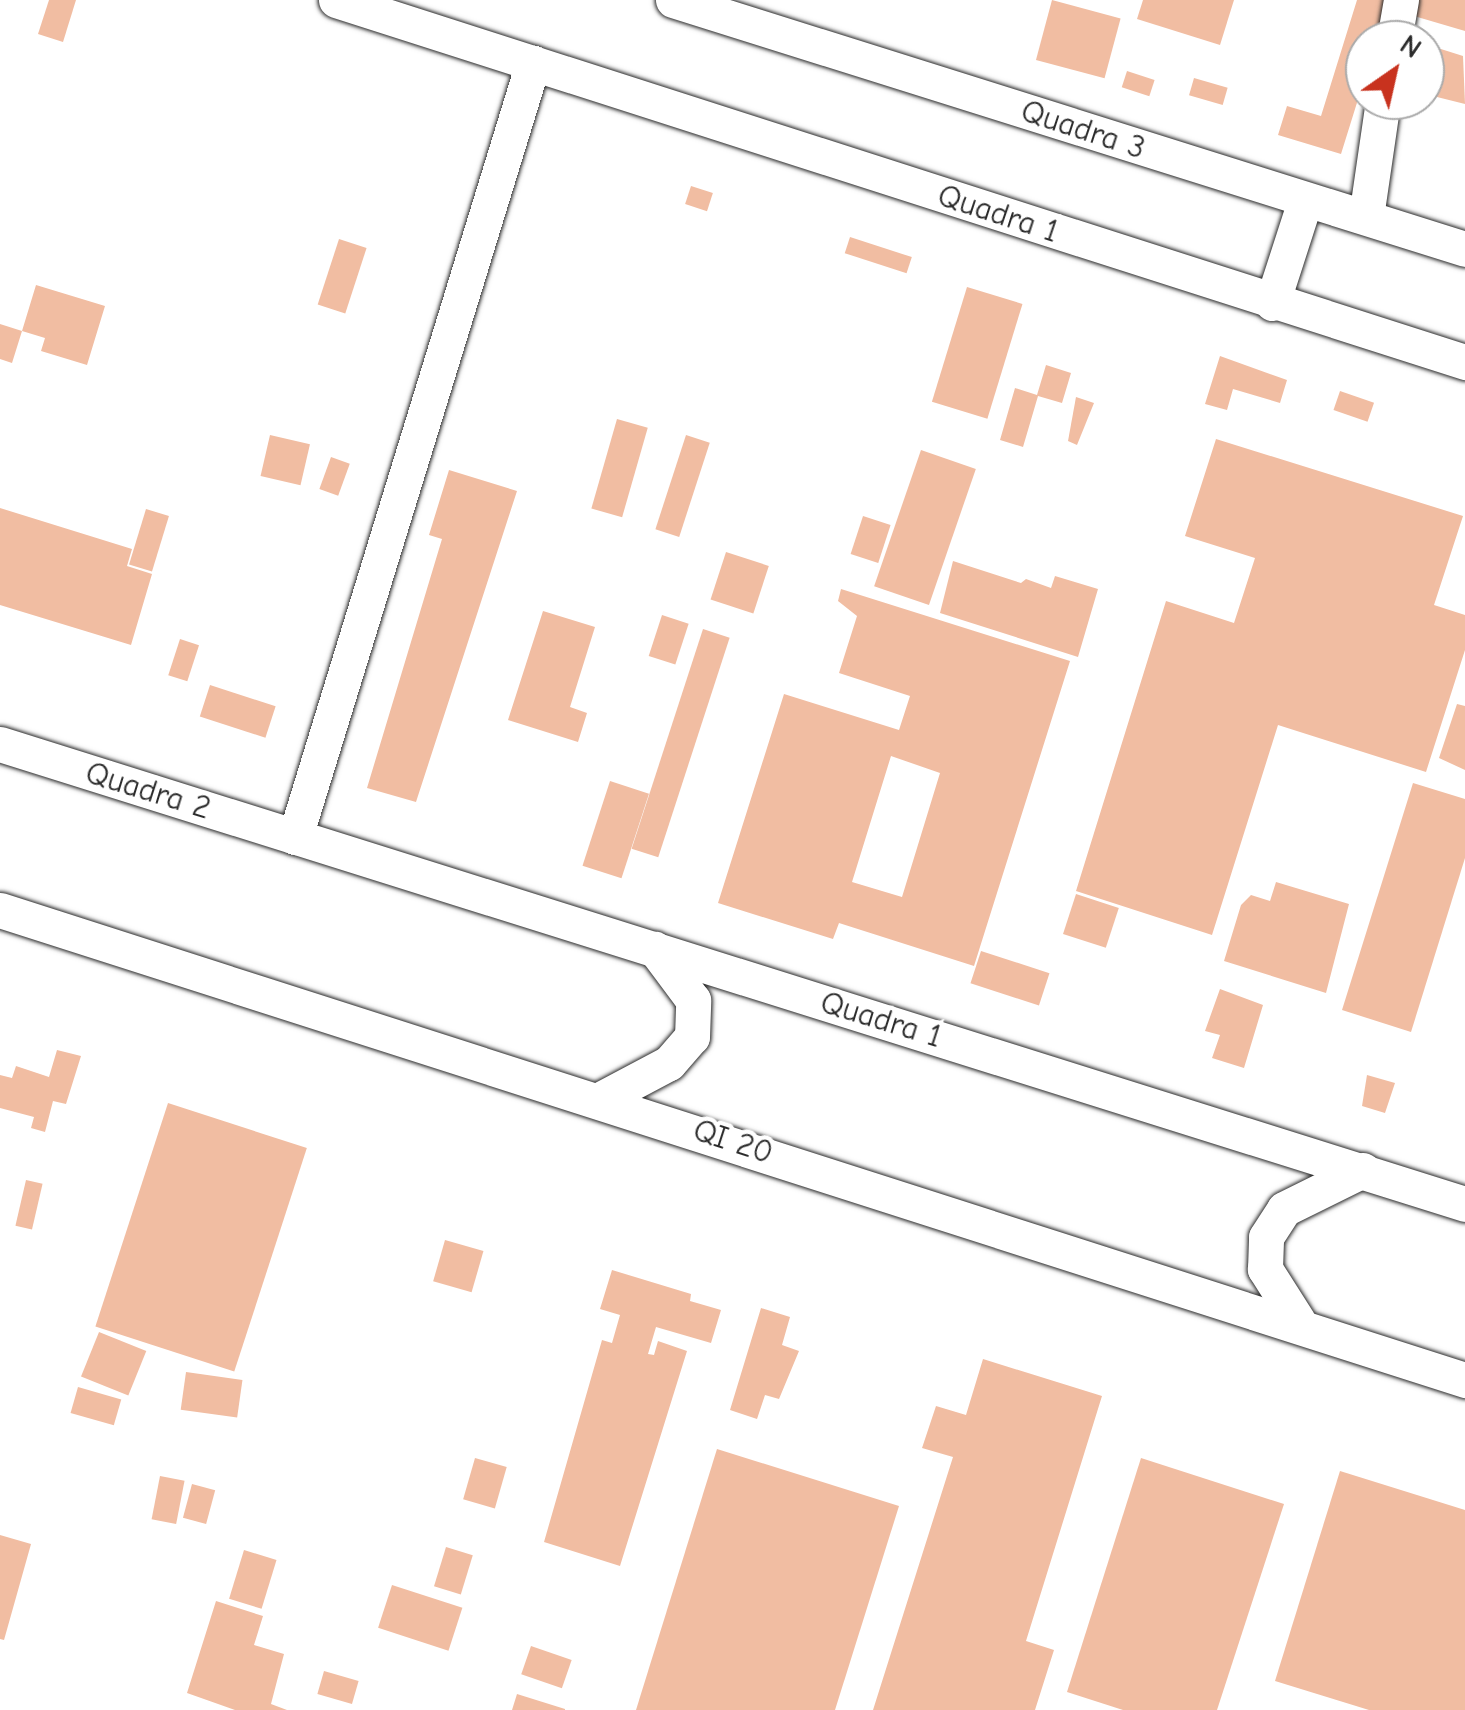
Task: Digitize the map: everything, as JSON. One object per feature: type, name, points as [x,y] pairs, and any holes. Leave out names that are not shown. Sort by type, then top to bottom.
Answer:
[{"type":"street","points":[[295,837],[533,63],[336,0]]},
{"type":"street","name":"Quadra 3","points":[[693,3],[1465,249]]},
{"type":"street","name":"Quadra 1","points":[[533,63],[1465,362]]},
{"type":"street","points":[[1366,217],[1380,120]]},
{"type":"street","points":[[1272,303],[1305,201]]},
{"type":"street","name":"Quadra 2","points":[[0,744],[295,837]]},
{"type":"street","name":"Quadra 1","points":[[295,837],[1465,1204]]},
{"type":"street","name":"QI 20","points":[[0,910],[1298,1321],[1465,1380]]},
{"type":"street","points":[[599,1100],[669,1064],[692,1037],[693,1000],[655,949]]},
{"type":"street","points":[[1298,1321],[1266,1270],[1266,1237],[1284,1209],[1363,1170]]},
{"type":"building","points":[[49,0],[76,0],[63,42],[38,34]]},
{"type":"building","points":[[1052,0],[1121,18],[1105,78],[1036,60]]},
{"type":"building","points":[[1143,0],[1234,0],[1220,45],[1137,19]]},
{"type":"building","points":[[1357,0],[1389,0],[1382,20],[1351,20]]},
{"type":"building","points":[[1419,0],[1465,0],[1465,31],[1445,25],[1445,20],[1414,16]]},
{"type":"building","points":[[1345,39],[1345,120],[1352,120],[1341,154],[1278,135],[1287,106],[1321,116]]},
{"type":"building","points":[[1445,50],[1463,56],[1465,104],[1445,99]]},
{"type":"building","points":[[1127,71],[1155,80],[1149,96],[1122,87]]},
{"type":"building","points":[[1194,78],[1228,88],[1223,105],[1189,95]]},
{"type":"building","points":[[691,186],[713,193],[707,211],[685,204]]},
{"type":"building","points":[[850,237],[912,257],[907,273],[845,253]]},
{"type":"building","points":[[339,239],[367,248],[345,314],[318,305]]},
{"type":"building","points":[[36,285],[105,306],[87,365],[41,351],[45,338],[22,331]]},
{"type":"building","points":[[967,287],[1022,304],[987,419],[932,402]]},
{"type":"building","points":[[0,324],[22,331],[12,363],[0,359]]},
{"type":"building","points":[[1220,356],[1287,380],[1280,403],[1233,389],[1227,410],[1205,404]]},
{"type":"building","points":[[1046,365],[1071,373],[1062,403],[1038,396],[1023,447],[1000,440],[1015,388],[1037,395]]},
{"type":"building","points":[[1340,391],[1374,403],[1368,422],[1333,410]]},
{"type":"building","points":[[1076,397],[1094,403],[1077,445],[1068,441]]},
{"type":"building","points":[[617,419],[648,428],[622,517],[591,508]]},
{"type":"building","points":[[270,435],[310,444],[301,485],[261,476]]},
{"type":"building","points":[[686,435],[710,443],[679,537],[655,529]]},
{"type":"building","points":[[1216,439],[1463,516],[1434,605],[1465,615],[1465,650],[1426,772],[1278,725],[1212,935],[1076,891],[1166,601],[1234,623],[1255,558],[1185,536]]},
{"type":"building","points":[[921,450],[976,469],[929,605],[874,586]]},
{"type":"building","points":[[331,457],[350,464],[338,496],[319,489]]},
{"type":"building","points":[[449,470],[517,491],[416,802],[367,788],[442,539],[429,535]]},
{"type":"building","points":[[0,508],[132,549],[127,566],[152,574],[131,645],[0,605]]},
{"type":"building","points":[[146,509],[169,516],[152,571],[129,564]]},
{"type":"building","points":[[863,516],[891,525],[878,563],[851,554]]},
{"type":"building","points":[[726,552],[769,566],[753,613],[711,600]]},
{"type":"building","points":[[953,561],[1021,583],[1026,579],[1051,588],[1055,576],[1098,589],[1078,657],[940,613]]},
{"type":"building","points":[[841,589],[1070,661],[974,966],[839,923],[833,939],[718,903],[784,694],[899,730],[910,696],[839,673],[857,616],[838,601]],"holes":[[[891,756],[940,773],[902,897],[852,882]]]},
{"type":"building","points":[[543,611],[595,627],[570,707],[587,713],[578,742],[508,720]]},
{"type":"building","points":[[662,615],[689,624],[675,665],[649,656]]},
{"type":"building","points":[[703,629],[730,638],[658,857],[632,849]]},
{"type":"building","points":[[180,639],[199,645],[187,681],[168,675]]},
{"type":"building","points":[[210,685],[276,706],[265,738],[200,716]]},
{"type":"building","points":[[1457,704],[1465,706],[1465,770],[1439,758]]},
{"type":"building","points":[[610,781],[649,794],[621,878],[582,866]]},
{"type":"building","points":[[1413,783],[1465,799],[1465,858],[1411,1032],[1342,1010]]},
{"type":"building","points":[[1276,882],[1349,904],[1326,993],[1224,961],[1241,905],[1251,895],[1270,901]]},
{"type":"building","points":[[1076,894],[1119,908],[1106,948],[1063,934]]},
{"type":"building","points":[[981,951],[1049,973],[1039,1006],[970,983]]},
{"type":"building","points":[[1220,989],[1263,1005],[1244,1068],[1212,1058],[1220,1035],[1205,1031]]},
{"type":"building","points":[[57,1050],[81,1056],[66,1104],[53,1101],[45,1132],[31,1128],[34,1117],[0,1108],[0,1075],[12,1078],[16,1066],[49,1077]]},
{"type":"building","points":[[1367,1075],[1395,1083],[1385,1113],[1362,1106]]},
{"type":"building","points":[[168,1103],[307,1148],[234,1372],[95,1326]]},
{"type":"building","points":[[26,1180],[43,1184],[32,1230],[15,1226]]},
{"type":"building","points":[[445,1240],[483,1251],[472,1292],[433,1281]]},
{"type":"building","points":[[612,1270],[691,1294],[690,1301],[721,1310],[711,1343],[656,1327],[648,1354],[654,1355],[658,1341],[687,1351],[620,1566],[544,1542],[602,1340],[612,1343],[620,1315],[600,1309]]},
{"type":"building","points":[[761,1308],[790,1317],[782,1345],[799,1351],[779,1399],[765,1395],[757,1419],[730,1410]]},
{"type":"building","points":[[99,1332],[146,1351],[128,1396],[81,1377]]},
{"type":"building","points":[[983,1359],[1102,1396],[1026,1641],[1054,1650],[1035,1710],[873,1710],[953,1457],[922,1448],[936,1406],[966,1415]]},
{"type":"building","points":[[186,1372],[242,1380],[237,1418],[181,1410]]},
{"type":"building","points":[[78,1387],[121,1399],[114,1425],[71,1413]]},
{"type":"building","points":[[717,1449],[899,1506],[835,1710],[636,1710]]},
{"type":"building","points":[[475,1458],[507,1467],[495,1508],[463,1499]]},
{"type":"building","points":[[1141,1458],[1284,1504],[1217,1710],[1123,1710],[1067,1692]]},
{"type":"building","points":[[1340,1471],[1465,1510],[1465,1710],[1369,1710],[1275,1681]]},
{"type":"building","points":[[160,1476],[185,1481],[176,1524],[152,1519]]},
{"type":"building","points":[[192,1484],[215,1490],[206,1524],[183,1518]]},
{"type":"building","points":[[0,1535],[31,1544],[4,1640],[0,1639]]},
{"type":"building","points":[[446,1547],[473,1555],[461,1594],[434,1586]]},
{"type":"building","points":[[244,1550],[277,1560],[262,1609],[229,1599]]},
{"type":"building","points":[[392,1585],[462,1608],[448,1651],[378,1628]]},
{"type":"building","points":[[216,1601],[263,1616],[254,1645],[284,1654],[271,1704],[287,1710],[235,1710],[187,1693]]},
{"type":"building","points":[[531,1646],[572,1660],[562,1688],[521,1674]]},
{"type":"building","points":[[324,1671],[359,1681],[352,1704],[317,1694]]},
{"type":"building","points":[[517,1694],[565,1709],[565,1710],[512,1710]]}]
